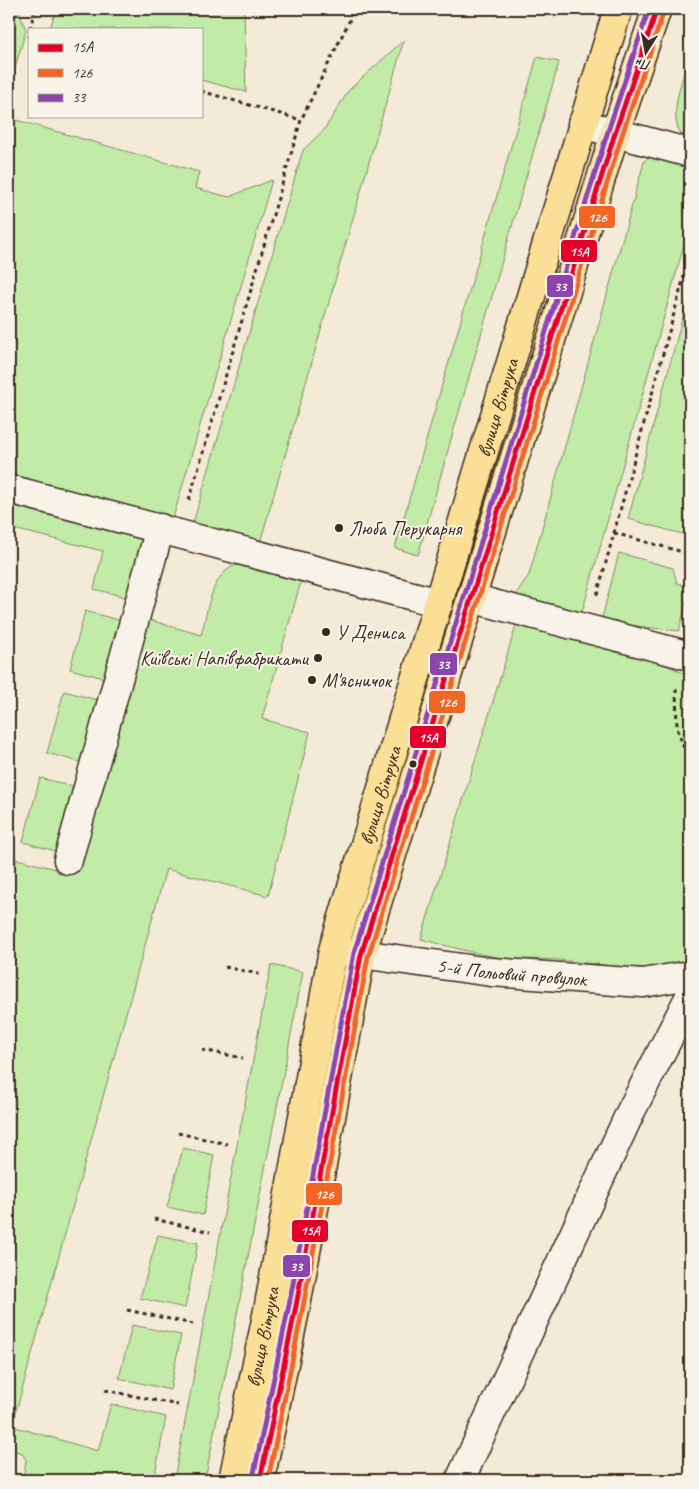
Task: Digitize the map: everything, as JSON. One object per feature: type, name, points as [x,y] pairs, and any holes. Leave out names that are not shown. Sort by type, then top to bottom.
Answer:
[{"type":"main road","name":"вулиця Вітрука","points":[[233,1480],[269,1305],[333,950],[618,9]]},
{"type":"main road","name":"вулиця Вітрука","points":[[260,1480],[298,1296],[361,955],[615,133],[657,9]]},
{"type":"street","points":[[582,124],[690,153]]},
{"type":"street","points":[[9,489],[439,603]]},
{"type":"street","points":[[68,860],[170,531]]},
{"type":"street","points":[[471,598],[683,655]]},
{"type":"street","name":"5-й Польовий провулок","points":[[333,950],[491,972],[643,983],[690,975]]},
{"type":"street","points":[[460,1480],[630,1111],[690,996]]},
{"type":"path","points":[[30,28],[36,9]]},
{"type":"path","points":[[170,531],[301,120],[355,9]]},
{"type":"path","points":[[202,91],[301,120]]},
{"type":"path","points":[[587,630],[690,255]]},
{"type":"path","points":[[614,533],[690,554]]},
{"type":"path","points":[[683,655],[677,728],[690,766]]},
{"type":"path","points":[[225,967],[259,974]]},
{"type":"path","points":[[202,1050],[243,1058]]},
{"type":"path","points":[[178,1133],[227,1144]]},
{"type":"path","points":[[154,1219],[210,1232]]},
{"type":"path","points":[[127,1310],[193,1324]]},
{"type":"path","points":[[105,1390],[178,1405]]},
{"type":"green space","points":[[18,9],[26,30],[9,88],[9,34]]},
{"type":"green space","points":[[56,9],[244,9],[246,92],[202,80],[202,28],[50,28]]},
{"type":"green space","points":[[404,40],[260,543],[193,523],[303,150],[324,130],[349,90]]},
{"type":"green space","points":[[690,54],[690,141],[681,134],[677,125],[676,113],[680,88]]},
{"type":"green space","points":[[537,57],[559,62],[418,555],[395,548]]},
{"type":"green space","points":[[9,118],[199,172],[195,188],[229,197],[272,180],[173,518],[9,474]]},
{"type":"green space","points":[[654,156],[690,167],[690,223],[581,616],[513,598],[529,575],[644,162],[648,157]]},
{"type":"green space","points":[[690,290],[690,527],[682,534],[628,519]]},
{"type":"green space","points":[[9,505],[144,540],[129,598],[94,589],[103,551],[14,529],[9,548]]},
{"type":"green space","points":[[619,553],[673,568],[677,583],[690,587],[679,631],[601,622]]},
{"type":"green space","points":[[236,565],[301,581],[262,719],[310,732],[268,896],[166,869],[12,1426],[98,1451],[111,1404],[166,1417],[154,1480],[23,1480],[26,1460],[22,1453],[9,1449],[9,890],[17,859],[75,874],[146,619],[201,635],[215,585],[227,570]]},
{"type":"green space","points":[[85,611],[122,621],[107,679],[70,669]]},
{"type":"green space","points":[[517,622],[662,663],[690,676],[690,958],[680,964],[647,968],[608,966],[560,960],[499,958],[421,939]]},
{"type":"green space","points":[[64,691],[101,701],[83,763],[47,753]]},
{"type":"green space","points":[[40,778],[77,787],[59,852],[23,842]]},
{"type":"green space","points":[[271,965],[303,972],[205,1480],[174,1480]]},
{"type":"green space","points":[[183,1148],[214,1155],[203,1215],[167,1207]]},
{"type":"green space","points":[[158,1235],[198,1243],[185,1308],[140,1298]]},
{"type":"green space","points":[[132,1325],[181,1335],[170,1390],[119,1378]]},
{"type":"transit line","name":"33","points":[[253,1478],[289,1305],[354,953],[608,131],[649,9]]},
{"type":"transit line","name":"15A","points":[[260,1480],[296,1306],[361,955],[615,133],[657,9]]},
{"type":"transit line","name":"126","points":[[268,1480],[303,1307],[368,957],[622,135],[664,11]]},
{"type":"place","name":"Люба Перукарня","points":[[339,528]]},
{"type":"place","name":"У Дениса","points":[[326,632]]},
{"type":"place","name":"Київські Напівфабрикати","points":[[318,658]]},
{"type":"place","name":"М'ясничок","points":[[312,680]]}]
